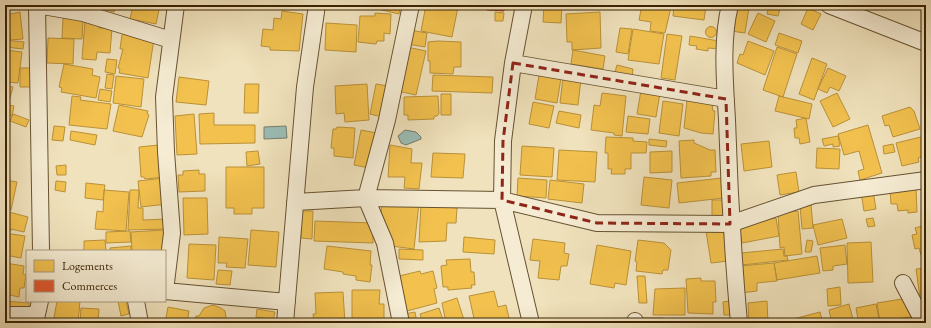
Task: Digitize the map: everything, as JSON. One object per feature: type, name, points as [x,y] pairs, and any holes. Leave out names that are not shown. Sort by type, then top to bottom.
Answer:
[{"type":"street","points":[[41,250],[37,5],[83,13],[171,40]]},
{"type":"street","points":[[166,283],[172,233],[166,152],[164,97],[176,5]]},
{"type":"street","points":[[285,323],[305,87],[317,5]]},
{"type":"street","points":[[401,323],[385,244],[366,198],[387,120],[411,5]]},
{"type":"street","points":[[524,5],[513,62],[503,141],[502,200],[531,323]]},
{"type":"street","points":[[730,5],[726,23],[726,99],[730,224],[738,323]]},
{"type":"street","points":[[829,5],[926,43]]},
{"type":"street","points":[[513,62],[726,99]]},
{"type":"street","points":[[295,202],[366,198],[502,200],[597,223],[730,224],[814,196],[926,180]]},
{"type":"street","points":[[903,283],[924,323]]},
{"type":"street","points":[[166,291],[287,302]]},
{"type":"street","points":[[136,302],[140,323]]},
{"type":"street","points":[[5,315],[37,313]]},
{"type":"highlighted area","points":[[513,63],[726,99],[730,224],[597,223],[502,200],[503,141]]},
{"type":"water","points":[[286,126],[287,138],[264,139],[264,127]]},
{"type":"water","points":[[405,130],[416,132],[421,139],[406,145],[401,143],[398,136]]},
{"type":"building: Logements","points":[[99,5],[116,5],[114,12],[98,8]]},
{"type":"building: Logements","points":[[133,5],[160,5],[156,24],[130,19]]},
{"type":"building: Logements","points":[[332,5],[362,5],[361,9],[344,6],[343,8]]},
{"type":"building: Logements","points":[[369,5],[400,5],[399,14],[369,7]]},
{"type":"building: Logements","points":[[426,5],[458,7],[452,37],[421,31]]},
{"type":"building: Logements","points":[[544,5],[562,6],[561,23],[543,22]]},
{"type":"building: Logements","points":[[642,5],[669,5],[671,7],[665,33],[650,31],[651,22],[639,20]]},
{"type":"building: Logements","points":[[674,5],[708,5],[706,6],[704,20],[673,16]]},
{"type":"building: Logements","points":[[769,5],[781,5],[778,16],[767,14]]},
{"type":"building: Logements","points":[[735,6],[749,8],[745,33],[731,31]]},
{"type":"building: Logements","points":[[808,8],[821,14],[813,30],[801,24]]},
{"type":"building: Logements","points":[[282,11],[303,14],[299,51],[270,50],[270,47],[261,46],[263,29],[273,30],[274,18],[281,19]]},
{"type":"building: Logements","points":[[20,12],[23,39],[10,40],[10,33],[5,33],[5,15]]},
{"type":"building: Logements","points":[[495,12],[504,13],[503,21],[495,21]]},
{"type":"building: Logements","points":[[600,12],[601,48],[572,50],[572,42],[567,42],[566,14]]},
{"type":"building: Logements","points":[[375,13],[391,14],[390,34],[384,33],[384,41],[377,41],[376,44],[358,42],[360,16],[375,16]]},
{"type":"building: Logements","points":[[758,13],[775,21],[766,42],[748,34]]},
{"type":"building: Logements","points":[[63,18],[83,18],[82,39],[62,38]]},
{"type":"building: Logements","points":[[85,21],[100,22],[99,28],[112,28],[110,53],[97,52],[96,60],[82,59]]},
{"type":"building: Logements","points":[[326,23],[357,25],[356,52],[325,50]]},
{"type":"building: Logements","points":[[709,27],[713,27],[715,28],[715,36],[709,37],[706,34],[706,30]]},
{"type":"building: Logements","points":[[620,28],[632,29],[628,54],[616,52]]},
{"type":"building: Logements","points":[[633,29],[664,34],[659,64],[628,60]]},
{"type":"building: Logements","points":[[410,30],[427,33],[425,47],[407,44]]},
{"type":"building: Logements","points":[[779,33],[802,41],[798,53],[775,45]]},
{"type":"building: Logements","points":[[125,34],[154,39],[148,78],[119,73],[120,69],[118,68],[123,49],[120,49],[122,35]]},
{"type":"building: Logements","points":[[667,34],[682,36],[675,80],[661,78]]},
{"type":"building: Logements","points":[[690,36],[719,41],[718,49],[708,48],[708,51],[696,49],[697,46],[689,45]]},
{"type":"building: Logements","points":[[48,38],[74,39],[73,64],[47,63]]},
{"type":"building: Logements","points":[[5,40],[24,42],[23,49],[5,47]]},
{"type":"building: Logements","points":[[748,41],[774,51],[765,75],[737,63],[740,54],[743,55]]},
{"type":"building: Logements","points":[[428,42],[461,42],[461,67],[454,67],[453,74],[430,73],[430,61],[428,61]]},
{"type":"building: Logements","points":[[407,47],[426,51],[416,95],[397,91]]},
{"type":"building: Logements","points":[[777,47],[797,54],[783,97],[763,90]]},
{"type":"building: Logements","points":[[5,50],[22,52],[18,83],[5,82]]},
{"type":"building: Logements","points":[[573,50],[605,56],[603,69],[571,64]]},
{"type":"building: Logements","points":[[812,58],[827,64],[814,100],[799,94]]},
{"type":"building: Logements","points":[[107,59],[117,60],[115,74],[105,72]]},
{"type":"building: Logements","points":[[64,64],[93,69],[92,75],[100,77],[96,98],[61,92],[62,88],[59,87]]},
{"type":"building: Logements","points":[[617,65],[633,69],[632,76],[615,72]]},
{"type":"building: Logements","points":[[20,68],[32,68],[32,87],[20,87]]},
{"type":"building: Logements","points":[[828,68],[846,76],[839,91],[830,87],[827,93],[818,89]]},
{"type":"building: Logements","points":[[107,74],[114,75],[112,89],[105,88]]},
{"type":"building: Logements","points":[[433,75],[493,77],[492,93],[432,91]]},
{"type":"building: Logements","points":[[539,75],[561,78],[557,103],[535,99]]},
{"type":"building: Logements","points":[[116,76],[144,79],[141,107],[113,103]]},
{"type":"building: Logements","points":[[179,77],[209,81],[206,105],[176,102]]},
{"type":"building: Logements","points":[[563,77],[581,79],[578,105],[560,103]]},
{"type":"building: Logements","points":[[245,84],[259,84],[258,113],[244,113]]},
{"type":"building: Logements","points":[[367,84],[369,120],[345,122],[344,113],[336,114],[335,86]]},
{"type":"building: Logements","points":[[376,84],[388,86],[382,117],[370,114]]},
{"type":"building: Logements","points":[[5,85],[13,87],[8,105],[14,106],[12,116],[5,114]]},
{"type":"building: Logements","points":[[100,89],[112,91],[110,102],[98,100]]},
{"type":"building: Logements","points":[[641,90],[660,93],[656,117],[637,114]]},
{"type":"building: Logements","points":[[602,93],[626,96],[622,136],[614,135],[614,133],[591,130],[594,105],[600,106]]},
{"type":"building: Logements","points":[[837,93],[850,119],[833,127],[820,101]]},
{"type":"building: Logements","points":[[441,94],[451,94],[451,115],[441,115]]},
{"type":"building: Logements","points":[[72,96],[81,97],[80,100],[111,104],[107,129],[69,125]]},
{"type":"building: Logements","points":[[438,96],[439,114],[434,116],[434,119],[408,120],[408,115],[404,115],[404,97]]},
{"type":"building: Logements","points":[[779,96],[812,104],[809,119],[775,111]]},
{"type":"building: Logements","points":[[687,100],[712,104],[713,111],[715,111],[713,134],[701,133],[684,128]]},
{"type":"building: Logements","points":[[663,101],[683,104],[679,136],[659,133]]},
{"type":"building: Logements","points":[[533,102],[554,106],[549,128],[529,124]]},
{"type":"building: Logements","points":[[119,105],[148,111],[147,114],[149,115],[142,137],[113,131]]},
{"type":"building: Logements","points":[[910,107],[914,111],[920,129],[893,137],[889,125],[885,126],[882,116]]},
{"type":"building: Logements","points":[[559,111],[581,115],[579,128],[556,123]]},
{"type":"building: Logements","points":[[214,113],[214,125],[255,125],[255,143],[200,144],[199,114]]},
{"type":"building: Logements","points":[[13,114],[29,120],[26,127],[10,121]]},
{"type":"building: Logements","points":[[194,114],[197,154],[177,155],[175,116]]},
{"type":"building: Logements","points":[[628,116],[650,119],[648,134],[626,132]]},
{"type":"building: Logements","points":[[806,118],[810,142],[800,144],[799,138],[795,138],[794,128],[797,128],[796,120]]},
{"type":"building: Logements","points":[[868,125],[882,173],[860,180],[858,171],[864,169],[859,151],[844,155],[838,134]]},
{"type":"building: Logements","points":[[54,126],[65,127],[63,141],[52,140]]},
{"type":"building: Logements","points":[[337,127],[355,128],[353,158],[334,156],[334,148],[331,148],[333,129],[336,129]]},
{"type":"building: Logements","points":[[361,130],[377,133],[369,168],[354,165]]},
{"type":"building: Logements","points":[[71,131],[97,135],[95,145],[70,140]]},
{"type":"building: Logements","points":[[838,136],[840,146],[833,147],[833,144],[824,146],[822,139]]},
{"type":"building: Logements","points":[[925,136],[926,156],[918,158],[919,162],[902,166],[896,143]]},
{"type":"building: Logements","points":[[606,137],[633,138],[633,141],[647,142],[646,153],[631,153],[631,169],[625,169],[625,174],[611,174],[612,169],[608,169],[608,153],[605,153]]},
{"type":"building: Logements","points":[[649,139],[667,141],[666,147],[649,145]]},
{"type":"building: Logements","points":[[694,140],[694,143],[710,150],[715,150],[716,172],[711,172],[711,176],[681,178],[679,141]]},
{"type":"building: Logements","points":[[769,141],[772,167],[744,171],[741,144]]},
{"type":"building: Logements","points":[[893,144],[895,152],[884,154],[883,146]]},
{"type":"building: Logements","points":[[159,145],[165,177],[145,179],[144,177],[141,177],[139,147]]},
{"type":"building: Logements","points":[[390,145],[412,149],[411,163],[422,163],[419,189],[404,188],[405,177],[388,177]]},
{"type":"building: Logements","points":[[522,146],[554,148],[552,177],[520,175]]},
{"type":"building: Logements","points":[[817,148],[840,149],[839,169],[816,168]]},
{"type":"building: Logements","points":[[559,150],[597,152],[595,182],[557,180]]},
{"type":"building: Logements","points":[[258,151],[260,164],[247,166],[246,152]]},
{"type":"building: Logements","points":[[672,151],[672,172],[650,173],[650,152]]},
{"type":"building: Logements","points":[[433,153],[465,154],[463,178],[431,177]]},
{"type":"building: Logements","points":[[66,165],[66,175],[57,175],[56,166]]},
{"type":"building: Logements","points":[[226,167],[264,167],[264,208],[252,208],[252,214],[234,214],[234,208],[226,208]]},
{"type":"building: Logements","points":[[199,170],[199,174],[205,174],[205,191],[179,192],[178,175],[183,175],[183,171]]},
{"type":"building: Logements","points":[[796,172],[799,192],[780,195],[777,175]]},
{"type":"building: Logements","points":[[644,177],[672,180],[669,208],[641,205]]},
{"type":"building: Logements","points":[[164,178],[167,204],[141,207],[138,181]]},
{"type":"building: Logements","points":[[518,178],[547,180],[546,198],[517,196]]},
{"type":"building: Logements","points":[[722,178],[724,198],[679,203],[677,183]]},
{"type":"building: Logements","points":[[5,180],[17,182],[11,210],[5,209]]},
{"type":"building: Logements","points":[[550,180],[584,184],[582,203],[548,199]]},
{"type":"building: Logements","points":[[56,181],[66,182],[65,192],[55,190]]},
{"type":"building: Logements","points":[[86,183],[105,185],[103,200],[85,198]]},
{"type":"building: Logements","points":[[916,186],[917,212],[908,213],[908,210],[898,211],[897,204],[891,204],[890,190]]},
{"type":"building: Logements","points":[[104,190],[129,192],[126,231],[95,229],[97,211],[103,212]]},
{"type":"building: Logements","points":[[130,190],[139,190],[138,208],[143,208],[143,220],[166,219],[167,229],[128,230]]},
{"type":"building: Logements","points":[[873,191],[876,209],[864,211],[861,193]]},
{"type":"building: Logements","points":[[922,192],[926,192],[926,220],[925,220]]},
{"type":"building: Logements","points":[[183,198],[207,198],[208,234],[184,235]]},
{"type":"building: Logements","points":[[712,200],[725,200],[725,217],[712,218]]},
{"type":"building: Logements","points":[[419,203],[414,249],[391,246],[381,212],[382,205]]},
{"type":"building: Logements","points":[[421,204],[457,208],[456,223],[447,223],[446,241],[419,242]]},
{"type":"building: Logements","points":[[811,204],[813,228],[802,229],[800,205]]},
{"type":"building: Logements","points":[[5,211],[28,217],[24,232],[5,229]]},
{"type":"building: Logements","points":[[302,211],[313,211],[312,239],[301,238]]},
{"type":"building: Logements","points":[[798,211],[802,254],[785,256],[784,247],[780,248],[778,213]]},
{"type":"building: Logements","points":[[776,218],[779,236],[742,243],[739,225]]},
{"type":"building: Logements","points":[[873,218],[875,226],[868,227],[866,219]]},
{"type":"building: Logements","points":[[842,219],[847,238],[818,245],[813,225]]},
{"type":"building: Logements","points":[[315,221],[373,223],[373,243],[314,241]]},
{"type":"building: Logements","points":[[926,225],[926,255],[921,255],[919,248],[915,249],[912,235],[917,234],[915,228]]},
{"type":"building: Logements","points":[[723,228],[728,261],[711,263],[706,231]]},
{"type":"building: Logements","points":[[164,230],[165,250],[132,250],[131,232]]},
{"type":"building: Logements","points":[[251,230],[279,232],[276,267],[248,265]]},
{"type":"building: Logements","points":[[130,231],[131,242],[106,243],[106,232]]},
{"type":"building: Logements","points":[[5,233],[25,236],[21,258],[5,255]]},
{"type":"building: Logements","points":[[219,237],[248,239],[245,268],[226,267],[227,263],[218,263]]},
{"type":"building: Logements","points":[[464,237],[495,240],[494,254],[463,252]]},
{"type":"building: Logements","points":[[533,239],[565,243],[564,253],[569,254],[567,266],[561,266],[559,280],[538,278],[540,261],[530,260]]},
{"type":"building: Logements","points":[[105,240],[106,250],[82,250],[84,249],[84,241]]},
{"type":"building: Logements","points":[[638,240],[664,243],[671,250],[668,270],[663,270],[662,274],[636,271],[637,262],[635,261]]},
{"type":"building: Logements","points":[[807,240],[813,241],[811,252],[805,252]]},
{"type":"building: Logements","points":[[871,242],[873,282],[848,283],[847,243]]},
{"type":"building: Logements","points":[[189,244],[216,245],[214,280],[187,278]]},
{"type":"building: Logements","points":[[597,245],[631,251],[626,285],[615,283],[614,288],[590,284]]},
{"type":"building: Logements","points":[[845,245],[847,264],[833,266],[833,270],[823,271],[820,248]]},
{"type":"building: Logements","points":[[131,246],[131,250],[110,250],[110,248]]},
{"type":"building: Logements","points":[[327,246],[371,251],[370,265],[372,265],[370,282],[356,280],[356,276],[343,274],[343,272],[324,269]]},
{"type":"building: Logements","points":[[399,249],[423,250],[423,260],[399,259]]},
{"type":"building: Logements","points":[[783,249],[784,256],[787,256],[788,260],[742,265],[741,253]]},
{"type":"building: Logements","points":[[817,256],[820,273],[777,280],[774,263]]},
{"type":"building: Logements","points":[[470,259],[471,272],[474,272],[475,285],[471,285],[472,288],[448,290],[448,287],[443,287],[441,266],[447,265],[446,260]]},
{"type":"building: Logements","points":[[5,263],[24,266],[23,274],[26,275],[24,288],[20,288],[19,297],[5,294]]},
{"type":"building: Logements","points":[[774,263],[777,281],[757,283],[757,291],[741,293],[739,266]]},
{"type":"building: Logements","points":[[926,268],[926,305],[921,305],[916,269]]},
{"type":"building: Logements","points":[[218,270],[232,271],[230,285],[216,284]]},
{"type":"building: Logements","points":[[420,271],[421,274],[433,271],[437,288],[434,289],[437,303],[407,311],[399,276]]},
{"type":"building: Logements","points":[[637,276],[645,276],[647,303],[639,303]]},
{"type":"building: Logements","points":[[701,278],[701,281],[715,281],[716,302],[713,302],[713,314],[688,313],[686,279]]},
{"type":"building: Logements","points":[[840,287],[841,305],[828,306],[827,289]]},
{"type":"building: Logements","points":[[685,288],[685,315],[653,315],[655,289]]},
{"type":"building: Logements","points":[[352,290],[380,290],[379,304],[384,304],[384,319],[352,319]]},
{"type":"building: Logements","points":[[494,291],[498,307],[506,305],[509,318],[489,323],[475,323],[469,296]]},
{"type":"building: Logements","points":[[343,292],[345,323],[314,323],[313,314],[316,314],[315,293]]},
{"type":"building: Logements","points":[[457,298],[465,323],[446,323],[442,303]]},
{"type":"building: Logements","points":[[908,298],[915,316],[880,322],[877,303]]},
{"type":"building: Logements","points":[[5,301],[29,303],[29,312],[5,310]]},
{"type":"building: Logements","points":[[729,301],[730,315],[724,315],[723,302]]},
{"type":"building: Logements","points":[[767,301],[768,323],[749,323],[748,303]]},
{"type":"building: Logements","points":[[57,302],[80,302],[78,323],[53,323]]},
{"type":"building: Logements","points":[[118,302],[126,302],[129,314],[121,316]]},
{"type":"building: Logements","points":[[849,304],[854,323],[832,323],[829,310]]},
{"type":"building: Logements","points":[[876,304],[879,319],[864,321],[863,318],[858,319],[856,308]]},
{"type":"building: Logements","points":[[213,305],[225,311],[227,323],[195,323],[196,316],[199,316],[204,308]]},
{"type":"building: Logements","points":[[168,307],[189,311],[187,323],[165,323]]},
{"type":"building: Logements","points":[[81,308],[99,309],[98,323],[80,323]]},
{"type":"building: Logements","points":[[439,308],[444,323],[423,323],[420,314]]},
{"type":"building: Logements","points":[[257,309],[275,312],[273,320],[256,317]]},
{"type":"building: Logements","points":[[415,312],[417,323],[405,323],[404,314]]},
{"type":"building: Logements","points":[[820,312],[823,323],[778,323]]},
{"type":"building: Logements","points":[[917,317],[920,323],[887,322]]},
{"type":"building: Logements","points":[[640,318],[663,318],[664,323],[640,323]]},
{"type":"building: Commerces","points":[[487,5],[505,5],[504,11],[487,10]]}]
